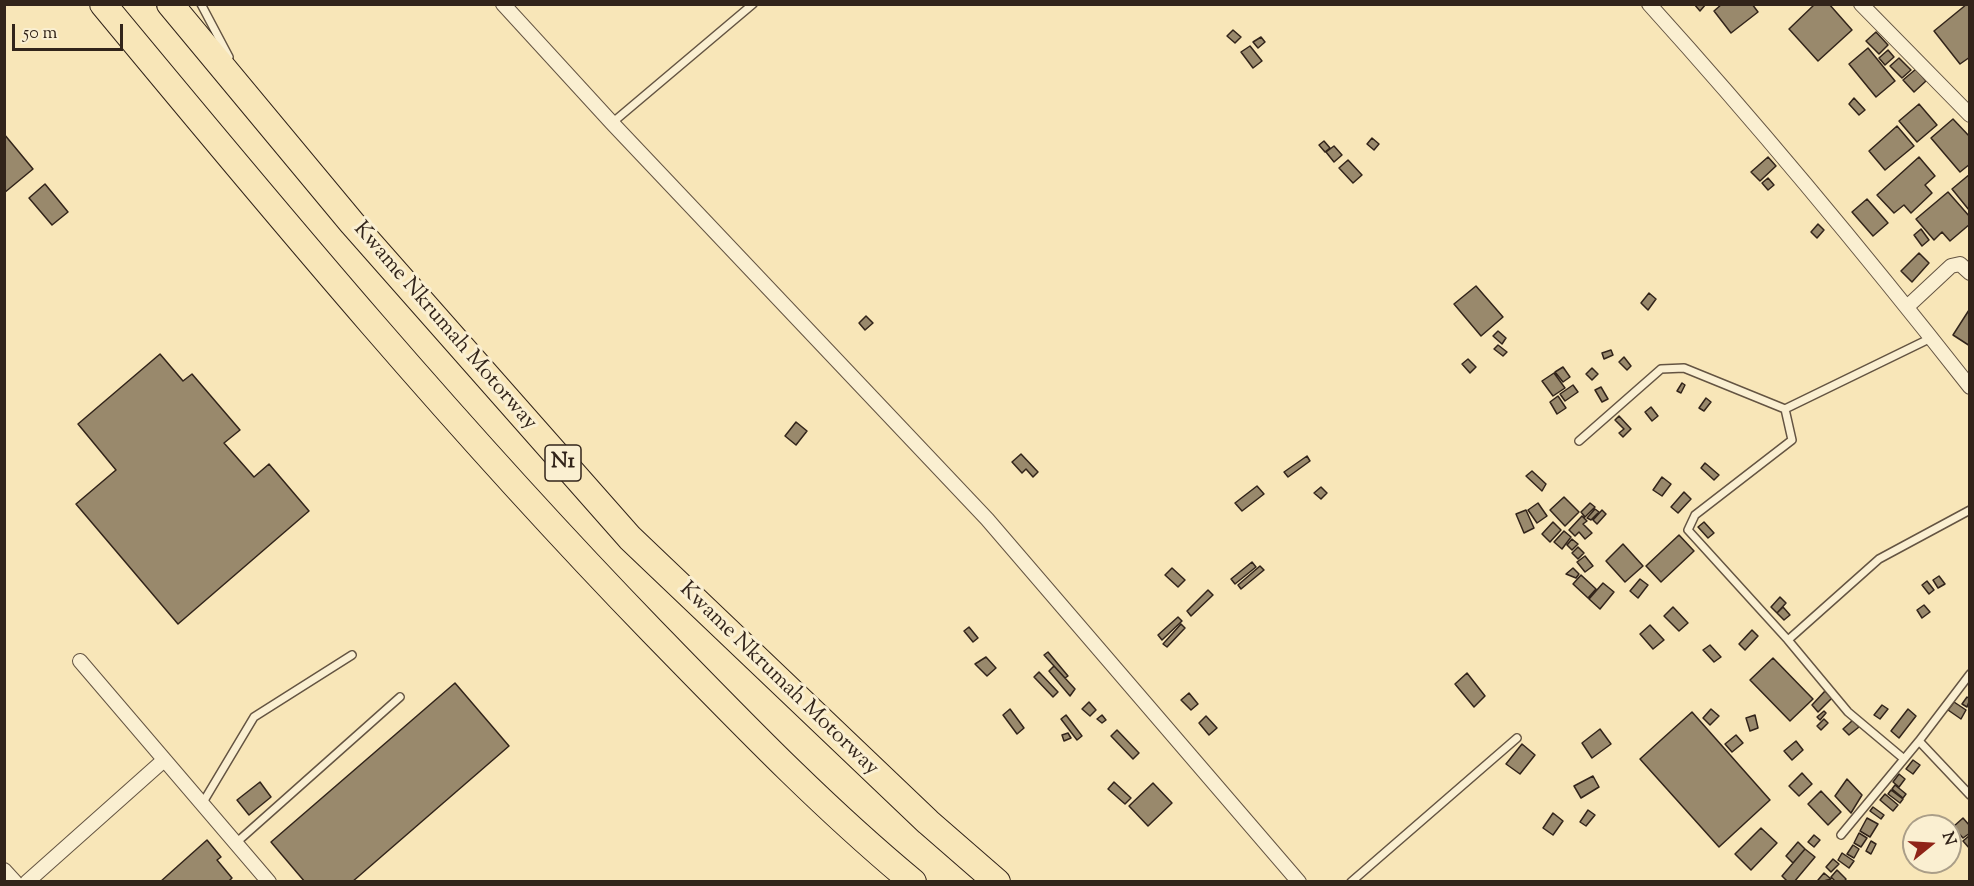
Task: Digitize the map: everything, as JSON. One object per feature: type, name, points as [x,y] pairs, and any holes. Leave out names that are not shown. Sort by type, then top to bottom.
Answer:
[{"type":"highway","name":"N1","points":[[103,4],[353,303],[516,488],[774,757],[913,882]]},
{"type":"highway","name":"Kwame Nkrumah Motorway","points":[[170,4],[352,223],[630,538],[920,814],[997,882]]},
{"type":"street","points":[[503,4],[612,123],[987,519],[1299,882]]},
{"type":"street","points":[[1649,4],[1705,66],[1907,307],[1970,387]]},
{"type":"street","points":[[1861,4],[1970,116]]},
{"type":"street","points":[[1907,307],[1951,266],[1960,264],[1970,273]]},
{"type":"street","points":[[80,662],[269,882]]},
{"type":"street","points":[[27,882],[164,760]]},
{"type":"street","points":[[4,870],[15,882]]},
{"type":"lane","points":[[201,4],[255,107]]},
{"type":"lane","points":[[612,123],[753,4]]},
{"type":"lane","points":[[1578,441],[1661,369],[1684,368],[1785,409],[1931,338]]},
{"type":"lane","points":[[1785,409],[1792,440],[1695,514],[1688,530],[1788,640],[1848,712],[1905,759]]},
{"type":"lane","points":[[1788,640],[1879,560],[1970,510]]},
{"type":"lane","points":[[202,804],[254,717],[352,655]]},
{"type":"lane","points":[[1841,835],[1905,759],[1970,674]]},
{"type":"lane","points":[[237,842],[399,698]]},
{"type":"lane","points":[[1351,882],[1517,738]]},
{"type":"lane","points":[[1919,741],[1970,795]]},
{"type":"building","points":[[1694,4],[1706,4],[1700,11]]},
{"type":"building","points":[[1722,4],[1752,4],[1758,12],[1731,33],[1714,11]]},
{"type":"building","points":[[1815,4],[1829,4],[1852,30],[1818,61],[1789,29]]},
{"type":"building","points":[[1967,4],[1970,4],[1970,57],[1960,64],[1934,31]]},
{"type":"building","points":[[1233,30],[1241,37],[1235,43],[1227,36]]},
{"type":"building","points":[[1876,32],[1888,45],[1879,54],[1866,41]]},
{"type":"building","points":[[1261,37],[1265,42],[1258,48],[1253,42]]},
{"type":"building","points":[[1250,46],[1262,61],[1253,68],[1241,52]]},
{"type":"building","points":[[1868,48],[1895,81],[1876,97],[1849,64]]},
{"type":"building","points":[[1888,50],[1894,57],[1885,65],[1879,58]]},
{"type":"building","points":[[1899,58],[1911,70],[1902,78],[1890,66]]},
{"type":"building","points":[[1916,69],[1926,81],[1914,92],[1903,80]]},
{"type":"building","points":[[1854,98],[1865,110],[1859,115],[1849,104]]},
{"type":"building","points":[[1919,104],[1937,125],[1917,142],[1899,121]]},
{"type":"building","points":[[1953,119],[1970,137],[1970,164],[1960,172],[1931,138]]},
{"type":"building","points":[[1897,126],[1914,146],[1885,170],[1869,151]]},
{"type":"building","points":[[4,134],[33,169],[4,193]]},
{"type":"building","points":[[1372,138],[1379,144],[1374,150],[1367,144]]},
{"type":"building","points":[[1324,141],[1330,148],[1325,152],[1319,145]]},
{"type":"building","points":[[1334,146],[1342,155],[1334,162],[1326,152]]},
{"type":"building","points":[[1768,157],[1776,166],[1760,181],[1751,172]]},
{"type":"building","points":[[1919,157],[1935,176],[1925,185],[1932,193],[1911,213],[1904,205],[1894,213],[1877,195]]},
{"type":"building","points":[[1348,160],[1362,175],[1353,183],[1339,168]]},
{"type":"building","points":[[1970,174],[1970,209],[1969,210],[1952,189]]},
{"type":"building","points":[[1768,178],[1774,185],[1768,190],[1762,183]]},
{"type":"building","points":[[45,184],[68,212],[52,225],[29,198]]},
{"type":"building","points":[[1948,192],[1970,217],[1970,224],[1950,241],[1942,232],[1934,240],[1916,219]]},
{"type":"building","points":[[1867,199],[1888,223],[1873,236],[1852,212]]},
{"type":"building","points":[[1818,224],[1824,230],[1817,238],[1811,232]]},
{"type":"building","points":[[1921,229],[1929,240],[1922,246],[1914,235]]},
{"type":"building","points":[[1919,253],[1929,263],[1912,282],[1901,271]]},
{"type":"building","points":[[1476,286],[1503,317],[1481,336],[1454,304]]},
{"type":"building","points":[[1649,293],[1656,299],[1648,310],[1641,303]]},
{"type":"building","points":[[1970,311],[1970,346],[1953,335]]},
{"type":"building","points":[[866,316],[873,323],[865,330],[859,323]]},
{"type":"building","points":[[1498,331],[1506,338],[1502,344],[1493,336]]},
{"type":"building","points":[[1498,345],[1507,352],[1503,356],[1494,349]]},
{"type":"building","points":[[1611,350],[1613,355],[1604,359],[1602,353]]},
{"type":"building","points":[[160,354],[183,381],[192,374],[240,430],[224,443],[254,477],[269,464],[309,511],[178,624],[76,504],[116,470],[78,424]]},
{"type":"building","points":[[1624,357],[1631,366],[1627,370],[1619,362]]},
{"type":"building","points":[[1468,359],[1476,367],[1470,373],[1462,364]]},
{"type":"building","points":[[1563,367],[1570,377],[1563,382],[1555,372]]},
{"type":"building","points":[[1592,368],[1598,374],[1592,380],[1586,374]]},
{"type":"building","points":[[1554,373],[1565,388],[1553,396],[1542,381]]},
{"type":"building","points":[[1682,383],[1685,385],[1681,393],[1677,391]]},
{"type":"building","points":[[1573,385],[1578,392],[1565,401],[1560,394]]},
{"type":"building","points":[[1601,387],[1608,399],[1602,402],[1595,390]]},
{"type":"building","points":[[1558,396],[1566,408],[1557,414],[1550,402]]},
{"type":"building","points":[[1706,398],[1711,402],[1704,411],[1699,408]]},
{"type":"building","points":[[1651,407],[1658,416],[1652,421],[1645,412]]},
{"type":"building","points":[[1619,416],[1631,429],[1623,437],[1619,433],[1624,429],[1615,420]]},
{"type":"building","points":[[796,422],[807,431],[796,445],[785,436]]},
{"type":"building","points":[[1021,454],[1038,472],[1033,477],[1026,469],[1022,473],[1012,462]]},
{"type":"building","points":[[1307,456],[1310,461],[1288,477],[1284,472]]},
{"type":"building","points":[[1705,463],[1719,475],[1714,480],[1701,468]]},
{"type":"building","points":[[1532,471],[1546,484],[1542,491],[1526,476]]},
{"type":"building","points":[[1662,477],[1671,484],[1662,496],[1653,490]]},
{"type":"building","points":[[1257,486],[1264,494],[1242,511],[1235,503]]},
{"type":"building","points":[[1321,487],[1327,493],[1321,499],[1314,493]]},
{"type":"building","points":[[1684,492],[1691,499],[1678,513],[1671,507]]},
{"type":"building","points":[[1564,497],[1579,512],[1565,526],[1550,510]]},
{"type":"building","points":[[1538,503],[1547,516],[1537,523],[1528,510]]},
{"type":"building","points":[[1590,503],[1595,507],[1585,517],[1581,512]]},
{"type":"building","points":[[1595,509],[1599,512],[1591,520],[1587,518]]},
{"type":"building","points":[[1526,510],[1534,528],[1524,533],[1516,514]]},
{"type":"building","points":[[1602,510],[1606,514],[1597,524],[1593,520]]},
{"type":"building","points":[[1582,516],[1587,521],[1583,524],[1592,533],[1585,539],[1579,532],[1575,536],[1569,530]]},
{"type":"building","points":[[1553,522],[1561,530],[1550,542],[1542,534]]},
{"type":"building","points":[[1704,522],[1714,533],[1708,538],[1698,527]]},
{"type":"building","points":[[1564,531],[1571,537],[1562,549],[1554,542]]},
{"type":"building","points":[[1679,535],[1694,551],[1661,582],[1646,566]]},
{"type":"building","points":[[1572,539],[1578,544],[1572,550],[1567,545]]},
{"type":"building","points":[[1623,544],[1643,566],[1625,582],[1606,561]]},
{"type":"building","points":[[1578,547],[1584,553],[1578,559],[1572,553]]},
{"type":"building","points":[[1585,556],[1593,566],[1585,572],[1577,562]]},
{"type":"building","points":[[1252,562],[1256,567],[1235,584],[1231,579]]},
{"type":"building","points":[[1260,566],[1264,570],[1241,589],[1238,585]]},
{"type":"building","points":[[1172,568],[1185,580],[1178,587],[1165,575]]},
{"type":"building","points":[[1573,568],[1579,574],[1576,578],[1566,574]]},
{"type":"building","points":[[1581,575],[1596,589],[1588,598],[1573,584]]},
{"type":"building","points":[[1939,576],[1945,584],[1938,588],[1933,580]]},
{"type":"building","points":[[1640,579],[1648,585],[1638,598],[1630,591]]},
{"type":"building","points":[[1927,581],[1934,590],[1929,594],[1922,585]]},
{"type":"building","points":[[1603,583],[1614,592],[1600,609],[1589,599]]},
{"type":"building","points":[[1208,590],[1213,595],[1191,616],[1187,611]]},
{"type":"building","points":[[1780,597],[1786,603],[1777,613],[1771,607]]},
{"type":"building","points":[[1924,605],[1930,612],[1922,618],[1917,610]]},
{"type":"building","points":[[1673,607],[1688,623],[1679,631],[1664,616]]},
{"type":"building","points":[[1783,607],[1790,615],[1784,620],[1777,613]]},
{"type":"building","points":[[1178,617],[1182,621],[1162,640],[1158,635]]},
{"type":"building","points":[[1181,624],[1185,628],[1167,647],[1163,644]]},
{"type":"building","points":[[1650,625],[1664,640],[1653,649],[1640,634]]},
{"type":"building","points":[[969,627],[978,638],[973,642],[964,631]]},
{"type":"building","points":[[1752,630],[1758,636],[1745,650],[1739,644]]},
{"type":"building","points":[[1710,645],[1721,657],[1714,662],[1703,650]]},
{"type":"building","points":[[1048,652],[1068,676],[1065,678],[1044,655]]},
{"type":"building","points":[[986,657],[996,668],[987,676],[975,664]]},
{"type":"building","points":[[1773,658],[1813,699],[1790,721],[1750,680]]},
{"type":"building","points":[[1054,666],[1075,689],[1070,696],[1049,671]]},
{"type":"building","points":[[1039,672],[1058,692],[1053,697],[1034,677]]},
{"type":"building","points":[[1467,673],[1485,696],[1474,707],[1455,684]]},
{"type":"building","points":[[455,683],[509,746],[352,882],[305,882],[271,842]]},
{"type":"building","points":[[1825,691],[1832,698],[1818,712],[1812,705]]},
{"type":"building","points":[[1189,693],[1198,704],[1191,710],[1181,700]]},
{"type":"building","points":[[1967,697],[1970,699],[1967,707],[1962,704]]},
{"type":"building","points":[[1089,702],[1096,710],[1090,716],[1082,709]]},
{"type":"building","points":[[1954,702],[1966,710],[1961,719],[1948,710]]},
{"type":"building","points":[[1882,705],[1888,709],[1880,719],[1874,715]]},
{"type":"building","points":[[1010,709],[1024,728],[1017,734],[1003,715]]},
{"type":"building","points":[[1711,709],[1719,716],[1710,725],[1703,718]]},
{"type":"building","points":[[1908,709],[1916,716],[1899,738],[1891,731]]},
{"type":"building","points":[[1824,711],[1826,713],[1820,720],[1817,717]]},
{"type":"building","points":[[1692,712],[1770,800],[1719,847],[1640,759]]},
{"type":"building","points":[[1066,715],[1082,736],[1077,740],[1061,719]]},
{"type":"building","points":[[1102,715],[1106,720],[1102,723],[1097,719]]},
{"type":"building","points":[[1755,715],[1758,728],[1750,731],[1746,718]]},
{"type":"building","points":[[1206,716],[1217,728],[1209,735],[1199,723]]},
{"type":"building","points":[[1824,719],[1828,723],[1821,730],[1817,726]]},
{"type":"building","points":[[1853,720],[1859,727],[1849,735],[1843,729]]},
{"type":"building","points":[[1600,729],[1611,744],[1592,758],[1582,743]]},
{"type":"building","points":[[1117,730],[1139,753],[1133,759],[1111,736]]},
{"type":"building","points":[[1068,733],[1071,738],[1064,741],[1062,735]]},
{"type":"building","points":[[1736,735],[1743,743],[1732,752],[1725,744]]},
{"type":"building","points":[[1796,741],[1803,750],[1792,760],[1784,751]]},
{"type":"building","points":[[1522,744],[1535,755],[1520,774],[1506,764]]},
{"type":"building","points":[[1913,760],[1920,765],[1913,774],[1906,769]]},
{"type":"building","points":[[1802,773],[1812,784],[1799,796],[1789,786]]},
{"type":"building","points":[[1899,774],[1905,779],[1899,787],[1893,782]]},
{"type":"building","points":[[1593,776],[1599,787],[1581,798],[1574,786]]},
{"type":"building","points":[[1847,779],[1862,795],[1851,813],[1835,796]]},
{"type":"building","points":[[260,782],[271,797],[249,815],[237,800]]},
{"type":"building","points":[[1114,782],[1131,798],[1125,804],[1108,789]]},
{"type":"building","points":[[1153,783],[1172,803],[1148,826],[1129,806]]},
{"type":"building","points":[[1895,785],[1906,794],[1903,798],[1892,789]]},
{"type":"building","points":[[1891,790],[1903,799],[1900,803],[1888,794]]},
{"type":"building","points":[[1821,791],[1841,812],[1828,825],[1808,804]]},
{"type":"building","points":[[1885,794],[1898,805],[1893,811],[1880,800]]},
{"type":"building","points":[[1873,807],[1884,815],[1881,819],[1870,811]]},
{"type":"building","points":[[1588,810],[1595,815],[1586,826],[1580,822]]},
{"type":"building","points":[[1553,813],[1563,821],[1553,835],[1543,828]]},
{"type":"building","points":[[1867,818],[1878,824],[1870,837],[1860,831]]},
{"type":"building","points":[[1962,819],[1970,826],[1970,833],[1963,838],[1962,837]]},
{"type":"building","points":[[1761,828],[1777,843],[1751,870],[1735,854]]},
{"type":"building","points":[[1859,833],[1867,838],[1861,847],[1854,843]]},
{"type":"building","points":[[1814,835],[1820,840],[1814,847],[1808,842]]},
{"type":"building","points":[[1970,835],[1970,849],[1963,841]]},
{"type":"building","points":[[207,840],[221,857],[217,860],[232,878],[228,882],[160,882]]},
{"type":"building","points":[[1871,841],[1876,844],[1871,854],[1866,851]]},
{"type":"building","points":[[1798,842],[1805,849],[1793,863],[1786,856]]},
{"type":"building","points":[[1853,845],[1859,849],[1854,858],[1847,854]]},
{"type":"building","points":[[1805,849],[1815,857],[1794,882],[1788,882],[1782,876]]},
{"type":"building","points":[[1842,853],[1854,861],[1849,868],[1838,860]]},
{"type":"building","points":[[1833,859],[1839,864],[1831,872],[1826,867]]},
{"type":"building","points":[[1837,870],[1846,879],[1844,882],[1836,882],[1831,877]]},
{"type":"building","points":[[1824,873],[1831,879],[1820,882],[1818,880]]}]
